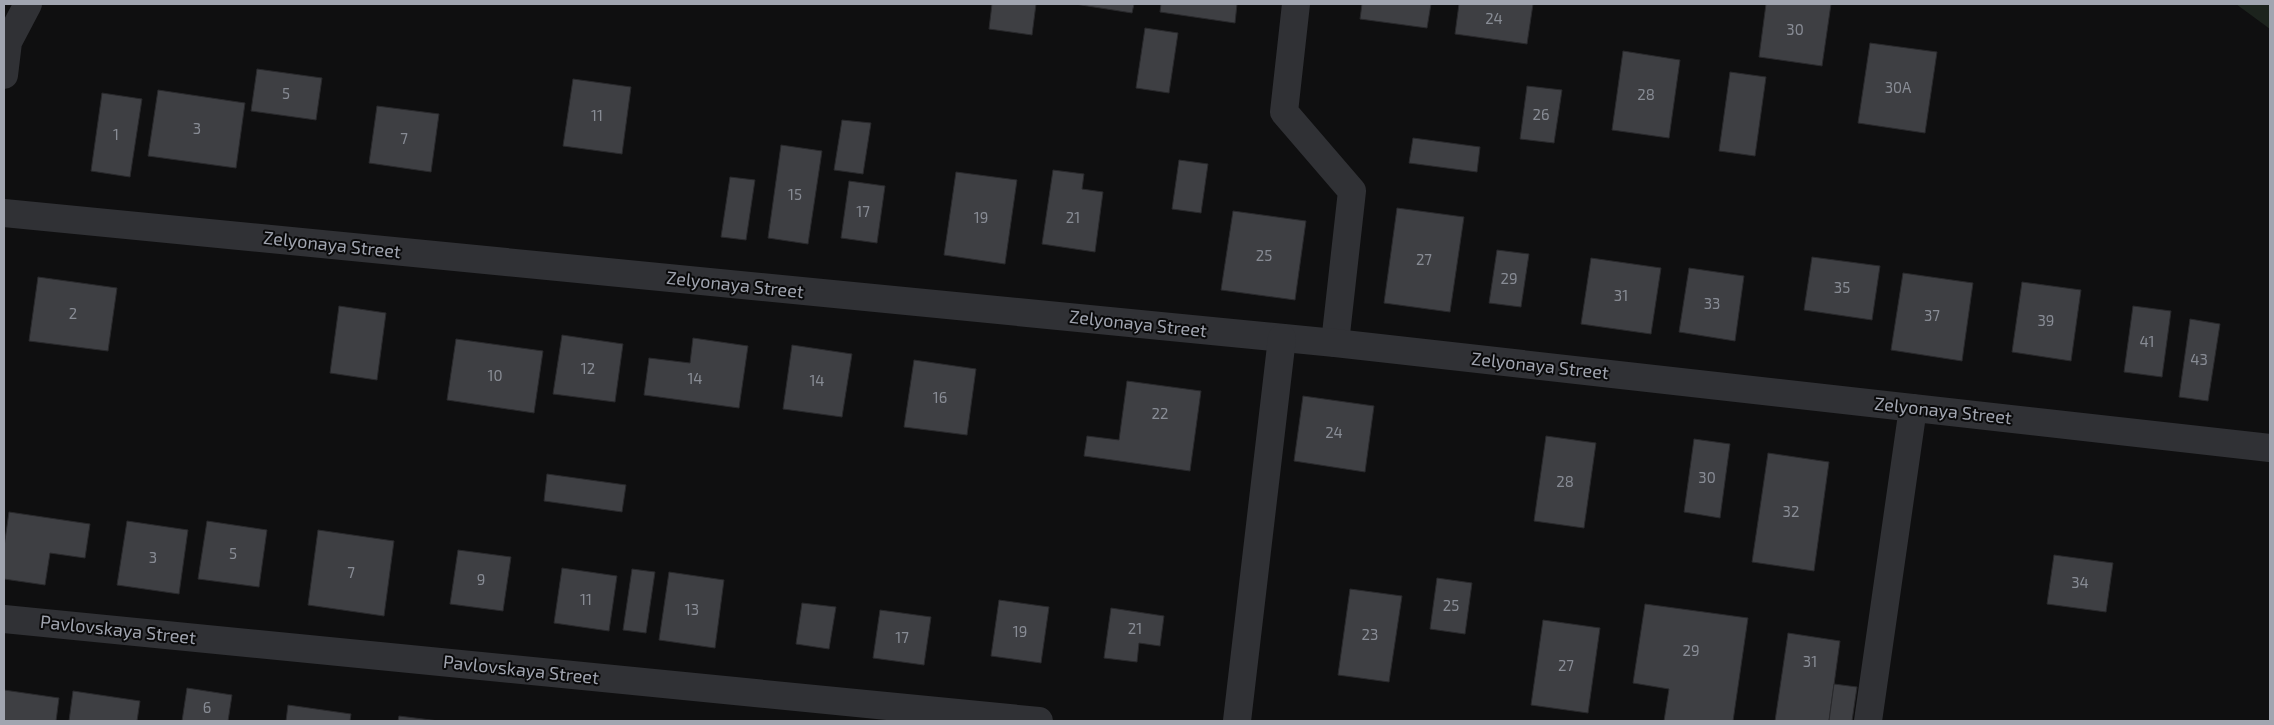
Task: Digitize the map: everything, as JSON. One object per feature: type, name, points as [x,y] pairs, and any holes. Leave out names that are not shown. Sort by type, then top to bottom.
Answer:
[{"type":"street","points":[[4,75],[8,42],[28,4]]},
{"type":"street","points":[[1296,4],[1284,112],[1352,191],[1335,343]]},
{"type":"street","name":"Zelyonaya Street","points":[[4,213],[1335,343],[2270,448]]},
{"type":"street","points":[[1237,721],[1282,338]]},
{"type":"street","points":[[1868,721],[1913,408]]},
{"type":"street","name":"Pavlovskaya Street","points":[[4,618],[1039,721]]},
{"type":"shaded area","points":[[2236,4],[2270,4],[2270,29]]},
{"type":"building","points":[[992,4],[1036,4],[1032,35],[989,29]]},
{"type":"building","points":[[1075,4],[1134,4],[1132,13]]},
{"type":"building","points":[[1161,4],[1237,4],[1235,23],[1160,12]]},
{"type":"building","points":[[1362,4],[1431,4],[1427,28],[1360,19]]},
{"type":"building","points":[[1459,4],[1533,4],[1527,44],[1455,34]]},
{"type":"building","points":[[1766,4],[1831,4],[1822,66],[1759,57]]},
{"type":"building","points":[[1145,28],[1178,33],[1169,93],[1136,88]]},
{"type":"building","points":[[1870,43],[1937,52],[1925,133],[1858,123]]},
{"type":"building","points":[[1623,51],[1680,60],[1669,138],[1612,130]]},
{"type":"building","points":[[257,69],[322,78],[316,120],[251,111]]},
{"type":"building","points":[[1730,72],[1766,77],[1755,156],[1719,151]]},
{"type":"building","points":[[573,79],[631,87],[622,154],[563,146]]},
{"type":"building","points":[[1527,86],[1562,90],[1554,143],[1520,139]]},
{"type":"building","points":[[158,90],[245,103],[236,168],[148,156]]},
{"type":"building","points":[[102,93],[142,99],[130,177],[91,171]]},
{"type":"building","points":[[377,106],[439,114],[431,172],[369,163]]},
{"type":"building","points":[[842,120],[871,123],[863,174],[834,170]]},
{"type":"building","points":[[1413,138],[1480,147],[1477,172],[1409,163]]},
{"type":"building","points":[[781,145],[822,151],[808,244],[768,238]]},
{"type":"building","points":[[1179,160],[1208,164],[1201,213],[1172,209]]},
{"type":"building","points":[[1053,170],[1084,174],[1082,189],[1103,192],[1095,252],[1042,244]]},
{"type":"building","points":[[956,172],[1017,180],[1005,264],[944,255]]},
{"type":"building","points":[[730,177],[755,180],[746,240],[721,237]]},
{"type":"building","points":[[849,181],[885,186],[877,243],[841,238]]},
{"type":"building","points":[[1397,208],[1464,217],[1450,312],[1384,303]]},
{"type":"building","points":[[1233,211],[1306,221],[1295,300],[1221,290]]},
{"type":"building","points":[[1497,250],[1529,254],[1521,307],[1489,303]]},
{"type":"building","points":[[1812,257],[1880,266],[1872,320],[1804,310]]},
{"type":"building","points":[[1591,258],[1661,268],[1651,334],[1581,324]]},
{"type":"building","points":[[1689,268],[1744,276],[1735,341],[1679,332]]},
{"type":"building","points":[[1903,273],[1973,283],[1962,361],[1891,350]]},
{"type":"building","points":[[38,277],[117,288],[108,351],[29,341]]},
{"type":"building","points":[[2022,282],[2081,290],[2071,361],[2012,352]]},
{"type":"building","points":[[339,306],[386,313],[377,380],[330,373]]},
{"type":"building","points":[[2133,306],[2171,311],[2162,377],[2124,372]]},
{"type":"building","points":[[2190,319],[2220,324],[2208,401],[2179,397]]},
{"type":"building","points":[[562,335],[623,344],[615,402],[553,394]]},
{"type":"building","points":[[693,338],[748,346],[739,408],[644,395],[649,358],[690,363]]},
{"type":"building","points":[[456,339],[543,351],[534,413],[447,400]]},
{"type":"building","points":[[792,345],[852,354],[842,417],[783,409]]},
{"type":"building","points":[[914,360],[976,369],[967,435],[904,427]]},
{"type":"building","points":[[1127,381],[1201,391],[1190,471],[1084,456],[1087,436],[1119,440]]},
{"type":"building","points":[[1303,396],[1374,406],[1365,472],[1294,461]]},
{"type":"building","points":[[1546,436],[1596,443],[1584,528],[1534,521]]},
{"type":"building","points":[[1694,439],[1730,444],[1720,518],[1684,512]]},
{"type":"building","points":[[1768,453],[1829,462],[1814,571],[1752,562]]},
{"type":"building","points":[[547,474],[626,485],[622,512],[544,501]]},
{"type":"building","points":[[9,512],[90,524],[85,558],[50,553],[45,585],[4,579],[4,547]]},
{"type":"building","points":[[127,521],[188,530],[179,594],[117,585]]},
{"type":"building","points":[[207,521],[267,530],[259,587],[198,579]]},
{"type":"building","points":[[318,530],[394,541],[384,616],[308,605]]},
{"type":"building","points":[[458,550],[511,557],[503,611],[450,604]]},
{"type":"building","points":[[2054,555],[2113,563],[2106,612],[2047,604]]},
{"type":"building","points":[[562,568],[617,576],[609,631],[554,623]]},
{"type":"building","points":[[632,569],[655,572],[646,633],[623,630]]},
{"type":"building","points":[[669,572],[724,580],[715,648],[659,640]]},
{"type":"building","points":[[1437,578],[1472,583],[1465,634],[1430,629]]},
{"type":"building","points":[[1350,589],[1402,596],[1389,682],[1338,675]]},
{"type":"building","points":[[999,600],[1049,607],[1041,663],[991,656]]},
{"type":"building","points":[[802,603],[836,607],[829,649],[796,644]]},
{"type":"building","points":[[1645,604],[1748,618],[1733,721],[1664,721],[1669,689],[1633,683]]},
{"type":"building","points":[[1111,608],[1164,616],[1160,646],[1139,643],[1137,662],[1104,658]]},
{"type":"building","points":[[880,610],[931,617],[924,665],[873,658]]},
{"type":"building","points":[[1543,620],[1600,628],[1588,713],[1531,705]]},
{"type":"building","points":[[1788,633],[1840,641],[1829,721],[1775,721]]},
{"type":"building","points":[[1834,684],[1857,687],[1852,721],[1829,721]]},
{"type":"building","points":[[187,688],[232,695],[228,721],[182,721]]},
{"type":"building","points":[[4,690],[59,698],[56,721],[4,721]]},
{"type":"building","points":[[73,691],[140,701],[137,721],[69,721]]},
{"type":"building","points":[[288,705],[351,714],[350,721],[286,721]]},
{"type":"building","points":[[399,716],[439,721],[398,721]]}]
